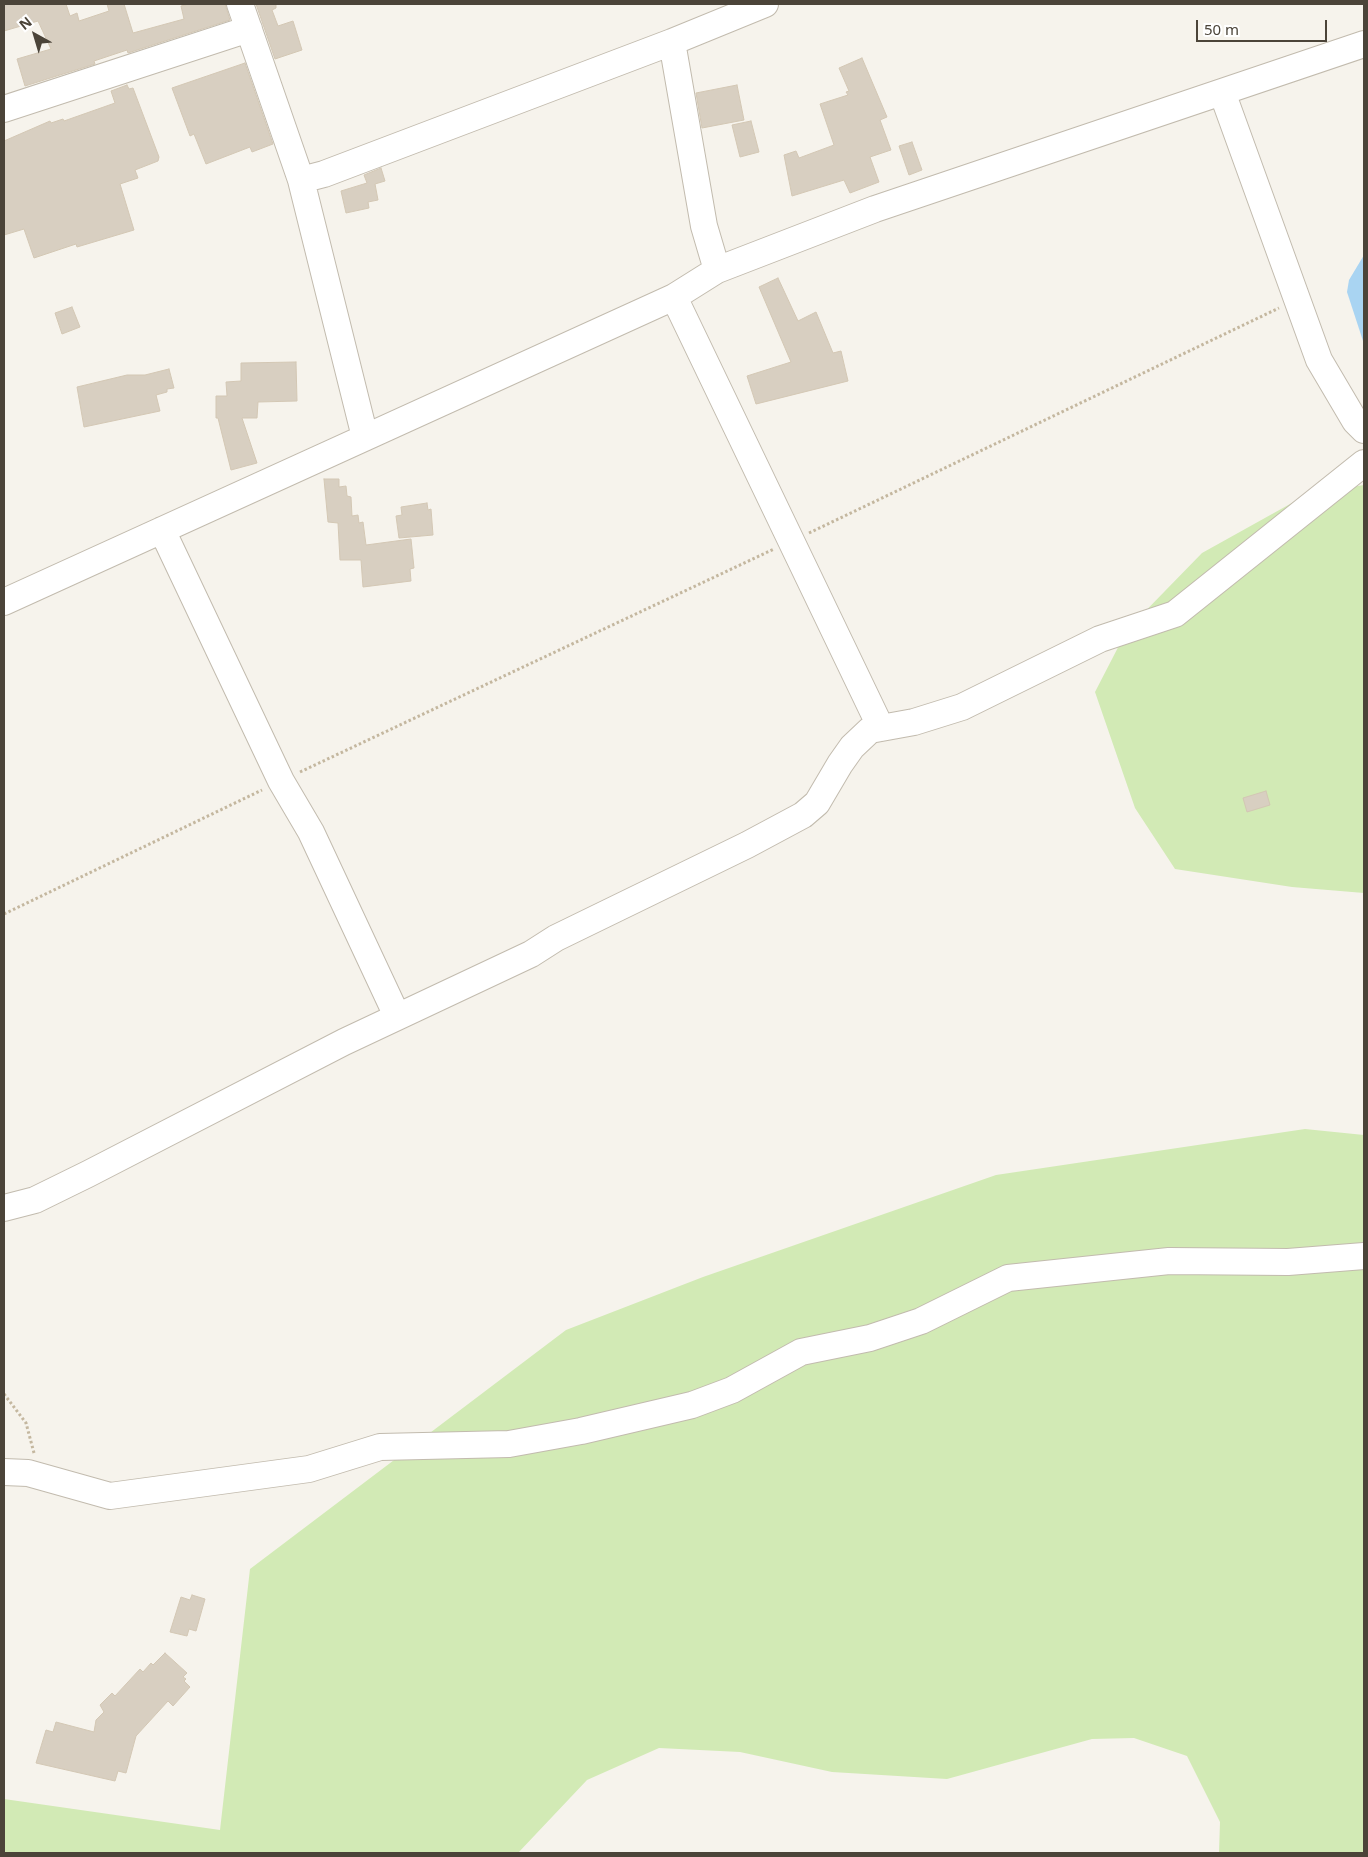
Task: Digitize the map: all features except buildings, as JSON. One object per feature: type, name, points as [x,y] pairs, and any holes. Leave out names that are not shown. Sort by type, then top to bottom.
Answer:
[{"type":"street","points":[[240,4],[302,180],[365,437]]},
{"type":"street","points":[[302,180],[324,174],[672,42],[765,4]]},
{"type":"street","points":[[4,110],[249,29]]},
{"type":"street","points":[[672,42],[704,226],[717,270]]},
{"type":"street","points":[[4,602],[674,297],[717,270],[875,209],[1364,44]]},
{"type":"street","points":[[1222,92],[1319,360],[1355,421],[1364,430]]},
{"type":"street","points":[[674,297],[880,728]]},
{"type":"street","points":[[4,1208],[34,1200],[88,1174],[397,1016],[531,954],[556,938],[747,845],[803,814],[817,803],[852,747],[870,730],[914,722],[962,706],[1100,639],[1175,614],[1364,463]]},
{"type":"street","points":[[162,530],[280,781],[311,832],[397,1016]]},
{"type":"street","points":[[16,1472],[110,1496],[309,1468],[380,1447],[509,1444],[581,1431],[692,1406],[732,1390],[801,1352],[870,1338],[921,1321],[1008,1278],[1170,1261],[1288,1262],[1364,1256]]},
{"type":"path","points":[[4,914],[280,781],[1297,300]]},
{"type":"path","points":[[4,1394],[26,1423],[34,1453],[16,1472]]},
{"type":"green space","points":[[1364,485],[1364,893],[1292,887],[1175,869],[1135,808],[1095,692],[1127,630],[1202,553],[1308,494]]},
{"type":"green space","points":[[1305,1129],[1364,1135],[1364,1853],[1219,1853],[1220,1822],[1187,1756],[1134,1738],[1092,1739],[947,1779],[832,1772],[740,1752],[659,1748],[587,1780],[518,1853],[4,1853],[4,1799],[220,1830],[250,1569],[566,1330],[703,1277],[996,1175]]},
{"type":"water","points":[[1364,255],[1364,344],[1347,292],[1349,280]]}]
